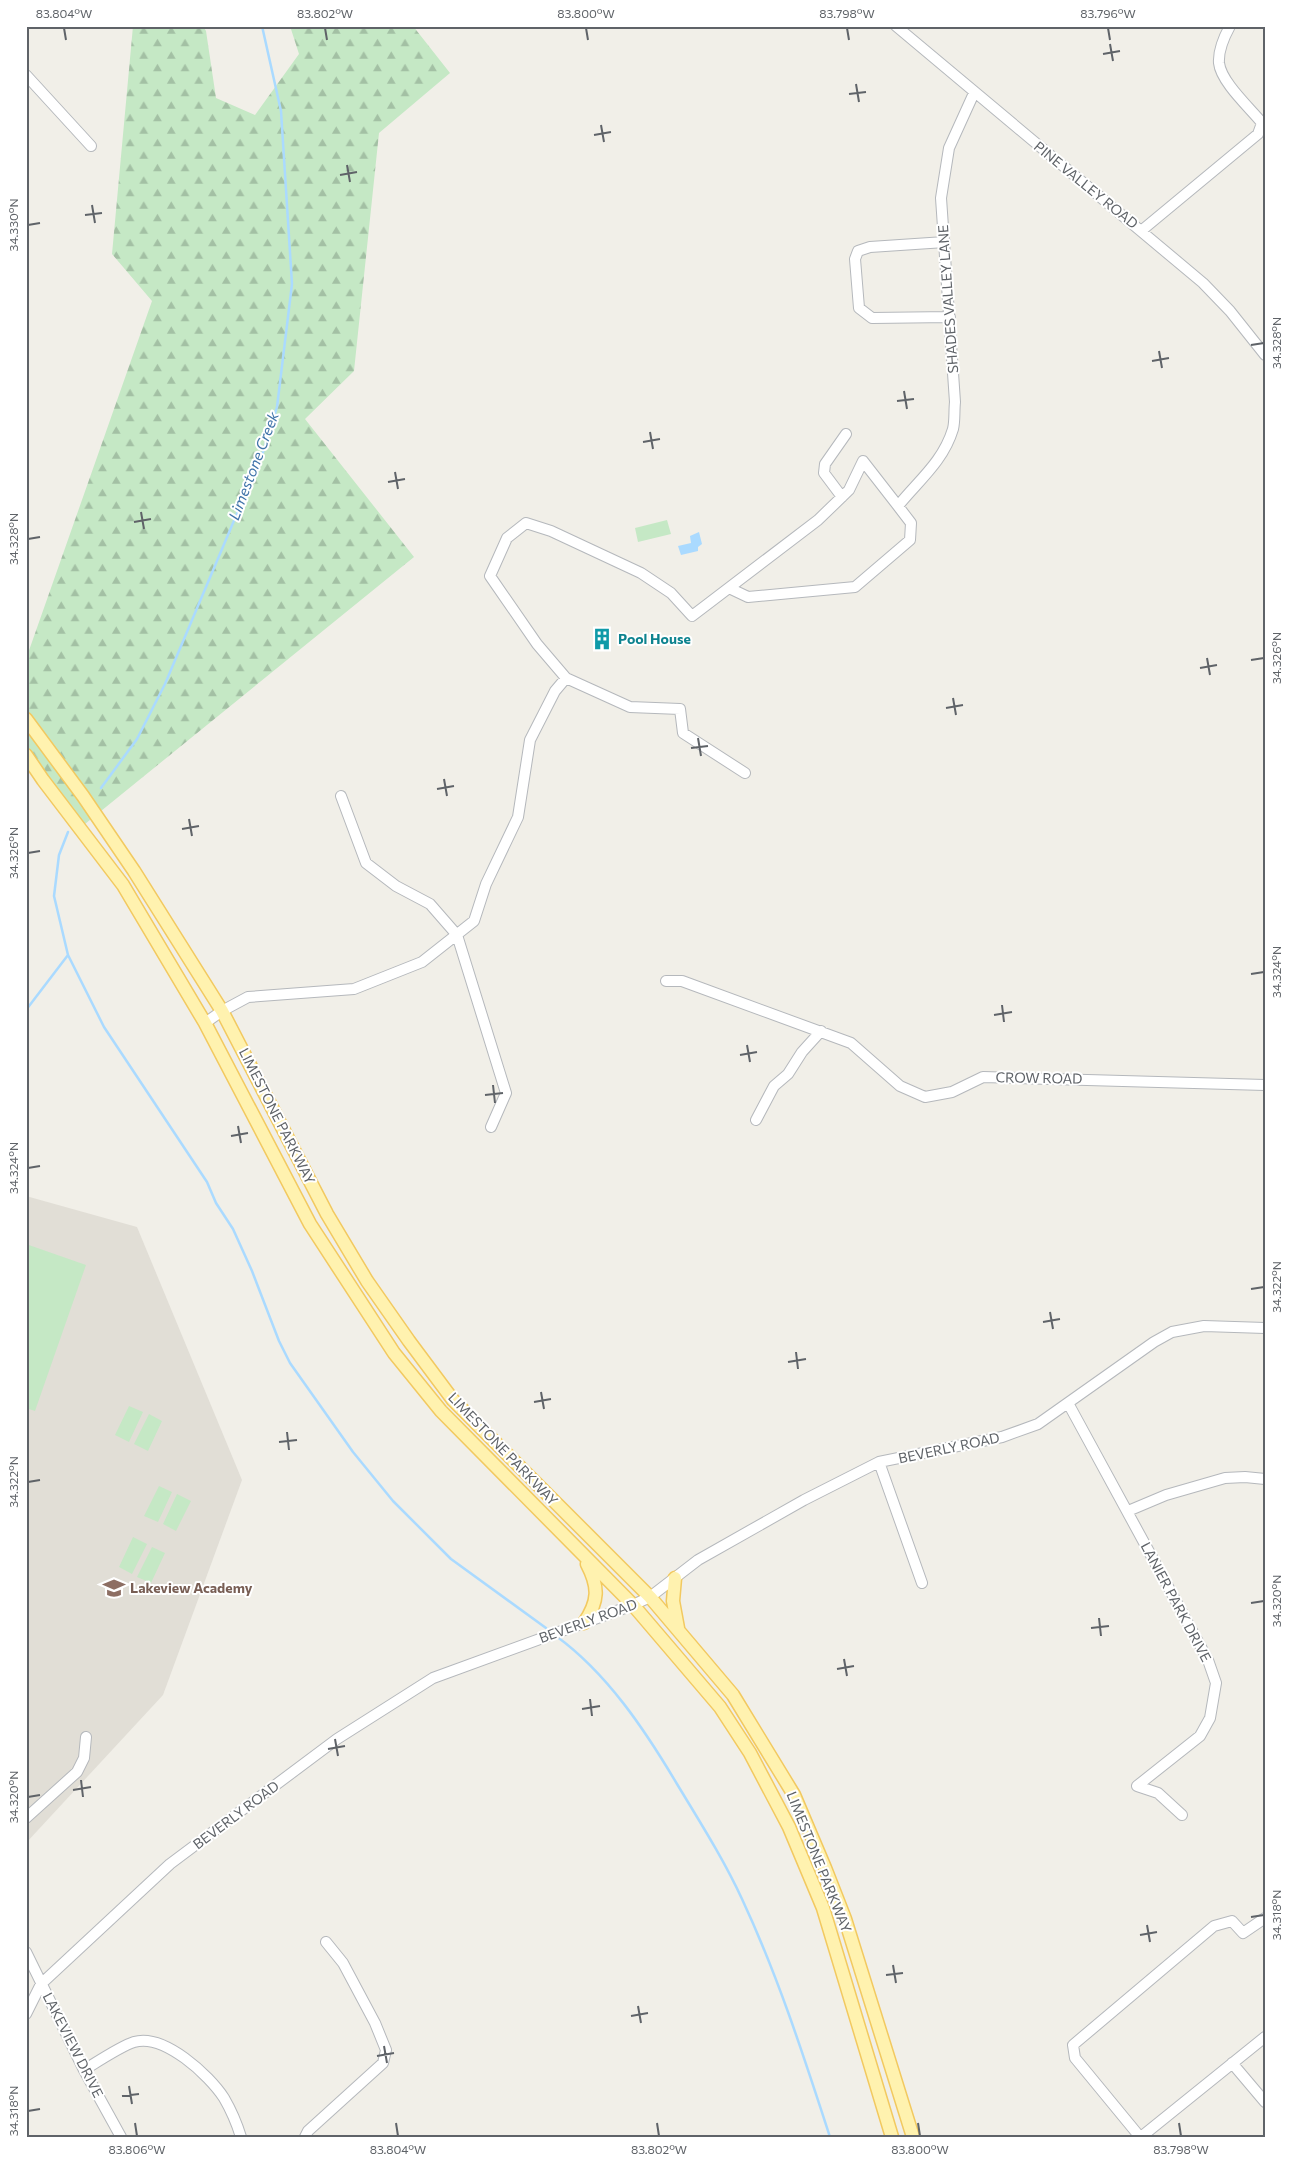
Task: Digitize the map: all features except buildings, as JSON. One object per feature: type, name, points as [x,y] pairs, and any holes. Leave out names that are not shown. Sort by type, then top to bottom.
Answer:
[{"type":"main road","name":"LIMESTONE PARKWAY","points":[[26,718],[83,796],[134,872],[222,1011],[327,1214],[368,1282],[409,1341],[453,1400],[650,1597],[733,1695],[794,1795],[844,1919],[913,2137]]},
{"type":"main road","name":"LIMESTONE PARKWAY","points":[[26,755],[123,886],[205,1023],[310,1224],[394,1353],[441,1411],[633,1605],[720,1707],[750,1753],[789,1827],[823,1908],[892,2137]]},
{"type":"main road","points":[[583,1555],[596,1586],[592,1611],[584,1623]]},
{"type":"main road","points":[[675,1578],[673,1601],[678,1631]]},
{"type":"street","name":"PINE VALLEY ROAD","points":[[896,26],[974,93],[1203,282],[1230,311],[1265,355]]},
{"type":"street","points":[[1141,230],[1258,134],[1262,123],[1226,81],[1219,64],[1222,42],[1230,26]]},
{"type":"street","points":[[26,75],[90,146]]},
{"type":"street","name":"SHADES VALLEY LANE","points":[[898,506],[932,470],[944,450],[953,428],[955,402],[941,198],[949,148],[974,93]]},
{"type":"street","points":[[945,242],[870,247],[858,251],[855,259],[859,308],[872,318],[950,317]]},
{"type":"street","points":[[842,497],[824,473],[825,464],[846,434]]},
{"type":"street","points":[[729,588],[748,597],[855,588],[910,540],[911,523],[863,461],[849,490],[818,520],[692,616],[671,593],[641,573],[551,531],[526,523],[507,538],[490,576],[538,644],[566,678],[630,707],[680,709],[683,733],[745,773]]},
{"type":"street","points":[[205,1023],[248,997],[354,989],[422,962],[474,921],[486,884],[518,817],[530,740],[555,691],[566,678]]},
{"type":"street","points":[[341,796],[366,863],[396,886],[430,904],[457,935],[506,1093],[491,1127]]},
{"type":"street","name":"CROW ROAD","points":[[666,981],[682,981],[851,1043],[900,1086],[925,1097],[952,1092],[983,1077],[1265,1085]]},
{"type":"street","points":[[756,1120],[774,1086],[788,1074],[802,1052],[821,1031]]},
{"type":"street","name":"BEVERLY ROAD","points":[[41,1984],[170,1864],[338,1739],[433,1678],[633,1605],[650,1597],[698,1560],[804,1500],[879,1462],[1002,1437],[1038,1424],[1146,1348],[1172,1332],[1204,1326],[1265,1328]]},
{"type":"street","name":"LANIER PARK DRIVE","points":[[1068,1403],[1208,1660],[1216,1683],[1210,1718],[1200,1736],[1137,1786],[1158,1793],[1182,1815]]},
{"type":"street","points":[[879,1462],[922,1583]]},
{"type":"street","points":[[1128,1511],[1166,1495],[1226,1478],[1265,1479]]},
{"type":"street","points":[[26,1818],[77,1772],[84,1758],[86,1737]]},
{"type":"street","points":[[1265,1918],[1243,1933],[1232,1921],[1214,1926],[1073,2046],[1075,2058],[1141,2137],[1265,2037]]},
{"type":"street","points":[[305,2137],[308,2131],[383,2063],[386,2050],[376,2023],[343,1963],[326,1942]]},
{"type":"street","name":"LAKEVIEW DRIVE","points":[[26,1952],[84,2070],[121,2137]]},
{"type":"street","points":[[26,2014],[41,1984]]},
{"type":"street","points":[[84,2070],[134,2042],[162,2043],[197,2069],[223,2097],[241,2137]]},
{"type":"street","points":[[1232,2063],[1265,2102]]},
{"type":"shaded area","name":"Lakeview Academy","points":[[26,1196],[137,1227],[242,1480],[163,1695],[26,1843]]},
{"type":"green space","points":[[133,26],[203,26],[206,31],[216,98],[255,115],[299,54],[290,26],[413,26],[450,73],[379,133],[354,371],[305,419],[414,557],[85,824],[26,749],[26,659],[152,301],[112,254]]},
{"type":"green space","points":[[667,520],[671,534],[638,542],[635,528]]},
{"type":"green space","points":[[26,1244],[86,1265],[35,1411],[26,1408]]},
{"type":"green space","points":[[129,1406],[143,1412],[129,1442],[115,1435]]},
{"type":"green space","points":[[149,1414],[162,1421],[148,1451],[134,1444]]},
{"type":"green space","points":[[159,1486],[172,1492],[158,1522],[144,1516]]},
{"type":"green space","points":[[177,1494],[191,1501],[176,1531],[163,1524]]},
{"type":"green space","points":[[133,1537],[147,1544],[132,1574],[119,1567]]},
{"type":"green space","points":[[152,1547],[165,1553],[151,1583],[137,1577]]},
{"type":"water","points":[[699,532],[702,544],[698,547],[698,551],[681,555],[678,546],[691,543],[690,536]]},
{"type":"waterway","name":"Limestone Creek","points":[[101,788],[137,739],[165,684],[263,452],[277,407],[292,284],[281,111],[262,26]]},
{"type":"waterway","points":[[68,832],[59,855],[54,896],[68,955],[104,1027],[207,1182],[216,1203],[233,1229],[252,1271],[279,1341],[290,1363],[353,1452],[393,1501],[451,1559],[546,1628]]},
{"type":"waterway","name":"Limestone Creek","points":[[26,1010],[68,955]]},
{"type":"waterway","points":[[556,1636],[592,1667],[638,1723],[665,1764],[727,1870],[755,1928],[779,1987],[830,2137]]},
{"type":"place","name":"Pool House","points":[[602,639]]},
{"type":"place","name":"Lakeview Academy","points":[[114,1588]]}]
